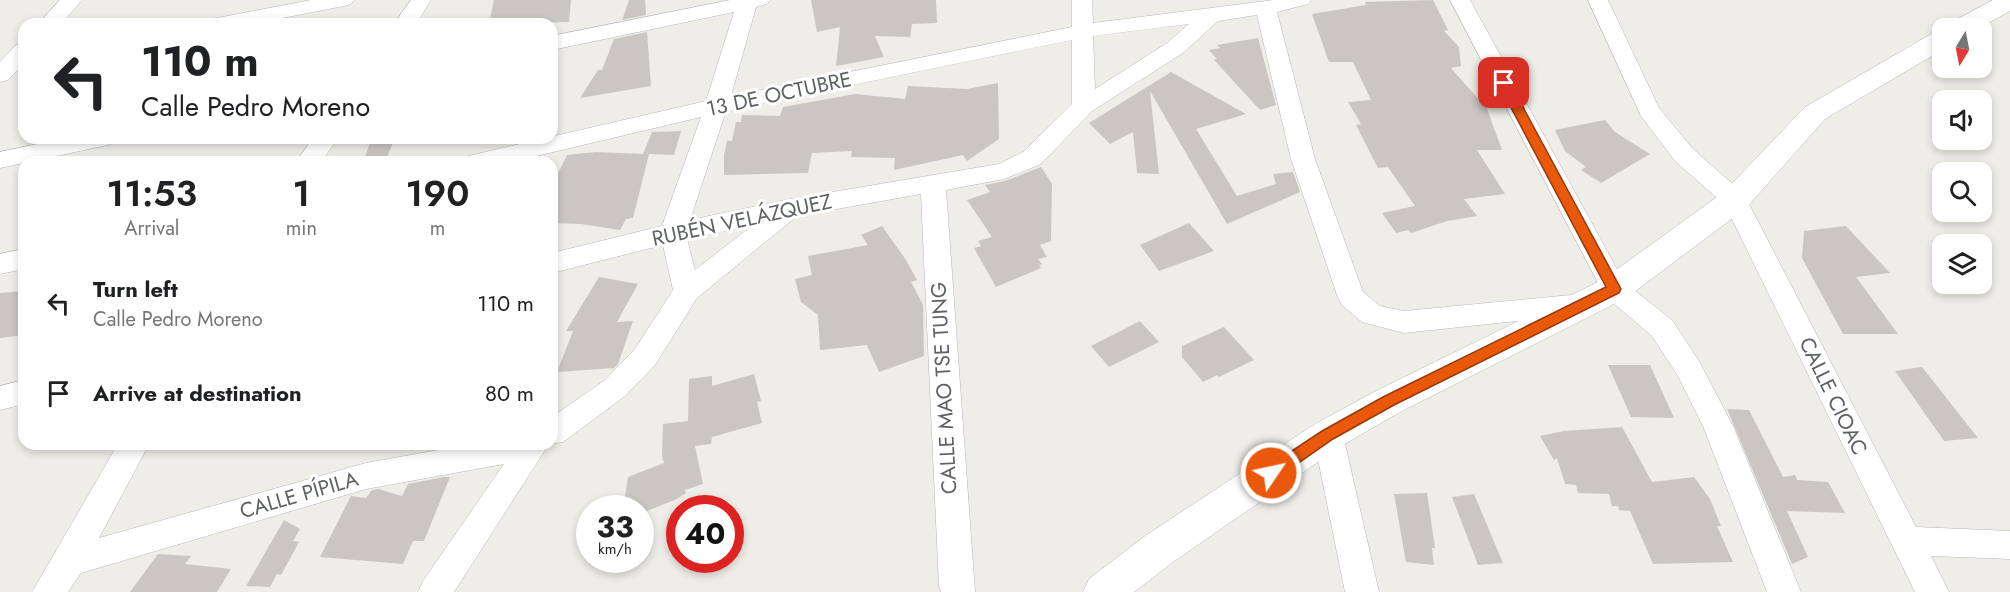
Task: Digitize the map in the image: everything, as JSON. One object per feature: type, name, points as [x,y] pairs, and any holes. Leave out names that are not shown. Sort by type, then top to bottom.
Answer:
[{"type":"street","points":[[55,18],[72,0]]},
{"type":"street","points":[[249,18],[344,0]]},
{"type":"street","points":[[409,18],[421,0]]},
{"type":"street","points":[[1082,0],[1083,106]]},
{"type":"street","points":[[933,184],[1004,171],[1032,158],[1083,106],[1175,48],[1212,15],[1266,8],[1301,0]]},
{"type":"street","points":[[1460,0],[1614,289],[1662,328],[1689,369],[1718,426],[1785,592]]},
{"type":"street","points":[[1598,0],[1649,111],[1684,155],[1735,200]]},
{"type":"street","points":[[558,42],[752,1]]},
{"type":"street","points":[[687,291],[673,233],[752,1]]},
{"type":"street","points":[[1979,18],[2010,1]]},
{"type":"street","points":[[1266,8],[1303,159],[1352,298],[1372,315],[1404,322],[1583,304]]},
{"type":"street","name":"13 DE OCTUBRE","points":[[558,143],[716,106],[1083,31],[1212,15]]},
{"type":"street","points":[[1103,592],[1159,549],[1328,435],[1389,401],[1614,289],[1735,200],[1815,113],[1932,45]]},
{"type":"street","points":[[19,156],[76,144]]},
{"type":"street","name":"13 DE OCTUBRE","points":[[503,156],[554,144]]},
{"type":"street","points":[[0,160],[18,156]]},
{"type":"street","name":"RUBÉN VELÁZQUEZ","points":[[558,262],[673,233],[791,208],[933,184]]},
{"type":"street","name":"CALLE MAO TSE TUNG","points":[[933,184],[955,574],[958,592]]},
{"type":"street","name":"CALLE CIOAC","points":[[1735,200],[1932,592]]},
{"type":"street","points":[[558,428],[615,388],[645,357],[687,291],[791,208]]},
{"type":"street","points":[[0,264],[18,260]]},
{"type":"street","points":[[0,398],[18,394]]},
{"type":"street","points":[[1328,435],[1362,592]]},
{"type":"street","points":[[49,592],[70,561],[131,450]]},
{"type":"street","name":"CALLE PÍPILA","points":[[70,561],[366,476],[495,450]]},
{"type":"street","points":[[435,592],[533,450]]},
{"type":"street","points":[[1905,541],[2010,545]]},
{"type":"building","points":[[494,0],[571,0],[569,22],[558,22],[558,18],[490,18]]},
{"type":"building","points":[[629,0],[645,0],[646,15],[622,20]]},
{"type":"building","points":[[811,0],[936,0],[937,23],[912,24],[910,37],[875,36],[884,57],[836,66],[840,27],[817,32]]},
{"type":"building","points":[[1433,0],[1448,30],[1444,31],[1459,47],[1461,66],[1451,68],[1487,109],[1502,150],[1477,150],[1505,194],[1464,199],[1477,216],[1447,221],[1411,233],[1408,230],[1396,233],[1382,213],[1415,206],[1388,167],[1378,168],[1356,125],[1361,124],[1348,102],[1371,100],[1353,62],[1329,62],[1312,14],[1366,5],[1365,2]]},
{"type":"building","points":[[647,32],[651,86],[580,98],[598,70],[602,70],[614,39]]},
{"type":"building","points":[[1258,38],[1276,105],[1260,110],[1214,60],[1217,59],[1209,50],[1220,48],[1217,45]]},
{"type":"building","points":[[1171,72],[1246,114],[1196,129],[1237,196],[1276,184],[1273,174],[1293,172],[1300,192],[1227,224],[1150,91],[1159,174],[1137,173],[1133,132],[1110,144],[1089,123]]},
{"type":"building","points":[[998,83],[999,139],[967,161],[963,155],[894,170],[895,158],[851,157],[852,151],[812,153],[808,173],[724,175],[727,141],[732,141],[736,122],[741,122],[742,115],[780,116],[783,107],[855,94],[905,99],[908,86],[967,89]]},
{"type":"building","points":[[1605,120],[1615,132],[1650,154],[1601,183],[1581,170],[1586,167],[1565,151],[1555,130]]},
{"type":"building","points":[[681,131],[674,155],[649,154],[633,218],[626,219],[620,230],[558,223],[558,174],[567,155],[596,152],[643,154],[652,132]]},
{"type":"building","points":[[370,144],[392,144],[388,156],[365,156]]},
{"type":"building","points":[[1041,167],[1052,184],[1051,241],[1040,245],[1047,257],[1038,259],[1042,264],[1039,265],[1041,268],[996,287],[974,248],[981,246],[978,241],[992,237],[967,200],[990,192],[985,185],[1005,181]]},
{"type":"building","points":[[1189,223],[1214,251],[1159,271],[1140,245]]},
{"type":"building","points":[[882,226],[917,280],[911,282],[923,305],[924,356],[879,372],[867,345],[820,350],[818,315],[801,302],[795,279],[812,275],[808,256],[868,245],[861,235]]},
{"type":"building","points":[[1846,226],[1890,273],[1856,277],[1898,334],[1843,334],[1802,258],[1804,231]]},
{"type":"building","points":[[599,277],[638,284],[617,322],[633,321],[618,364],[614,368],[558,372],[573,331],[566,331]]},
{"type":"building","points":[[18,292],[18,336],[0,338],[0,293]]},
{"type":"building","points":[[1140,321],[1159,342],[1109,367],[1091,346]]},
{"type":"building","points":[[1224,327],[1254,360],[1203,382],[1182,357],[1182,346]]},
{"type":"building","points":[[1608,365],[1650,365],[1674,418],[1631,417]]},
{"type":"building","points":[[1922,367],[1978,438],[1944,441],[1895,371]]},
{"type":"building","points":[[754,374],[761,401],[757,402],[762,423],[712,437],[711,444],[695,446],[703,484],[685,490],[686,493],[683,495],[666,495],[666,503],[654,508],[654,495],[625,495],[628,477],[664,463],[662,457],[663,424],[688,421],[689,379],[712,376],[712,386]]},
{"type":"building","points":[[1727,409],[1749,410],[1783,477],[1795,475],[1797,480],[1828,482],[1845,513],[1787,511],[1808,557],[1792,564]]},
{"type":"building","points":[[1622,427],[1652,482],[1694,477],[1710,499],[1721,526],[1717,526],[1733,562],[1653,564],[1630,511],[1619,510],[1618,506],[1612,506],[1609,494],[1578,493],[1576,485],[1565,484],[1557,458],[1554,460],[1540,436],[1564,431]]},
{"type":"building","points":[[450,477],[424,541],[413,541],[403,564],[320,557],[351,496],[366,498],[372,490],[378,489],[402,496],[408,484]]},
{"type":"building","points":[[1427,493],[1435,548],[1432,548],[1434,565],[1406,562],[1394,494]]},
{"type":"building","points":[[1474,494],[1503,563],[1478,565],[1452,497]]},
{"type":"building","points":[[284,520],[300,529],[293,541],[299,542],[281,575],[277,574],[270,587],[246,586]]},
{"type":"building","points":[[158,554],[191,556],[185,564],[231,569],[217,592],[130,592]]},
{"type":"route","points":[[1271,473],[1328,435],[1389,401],[1614,289],[1504,83]]}]
